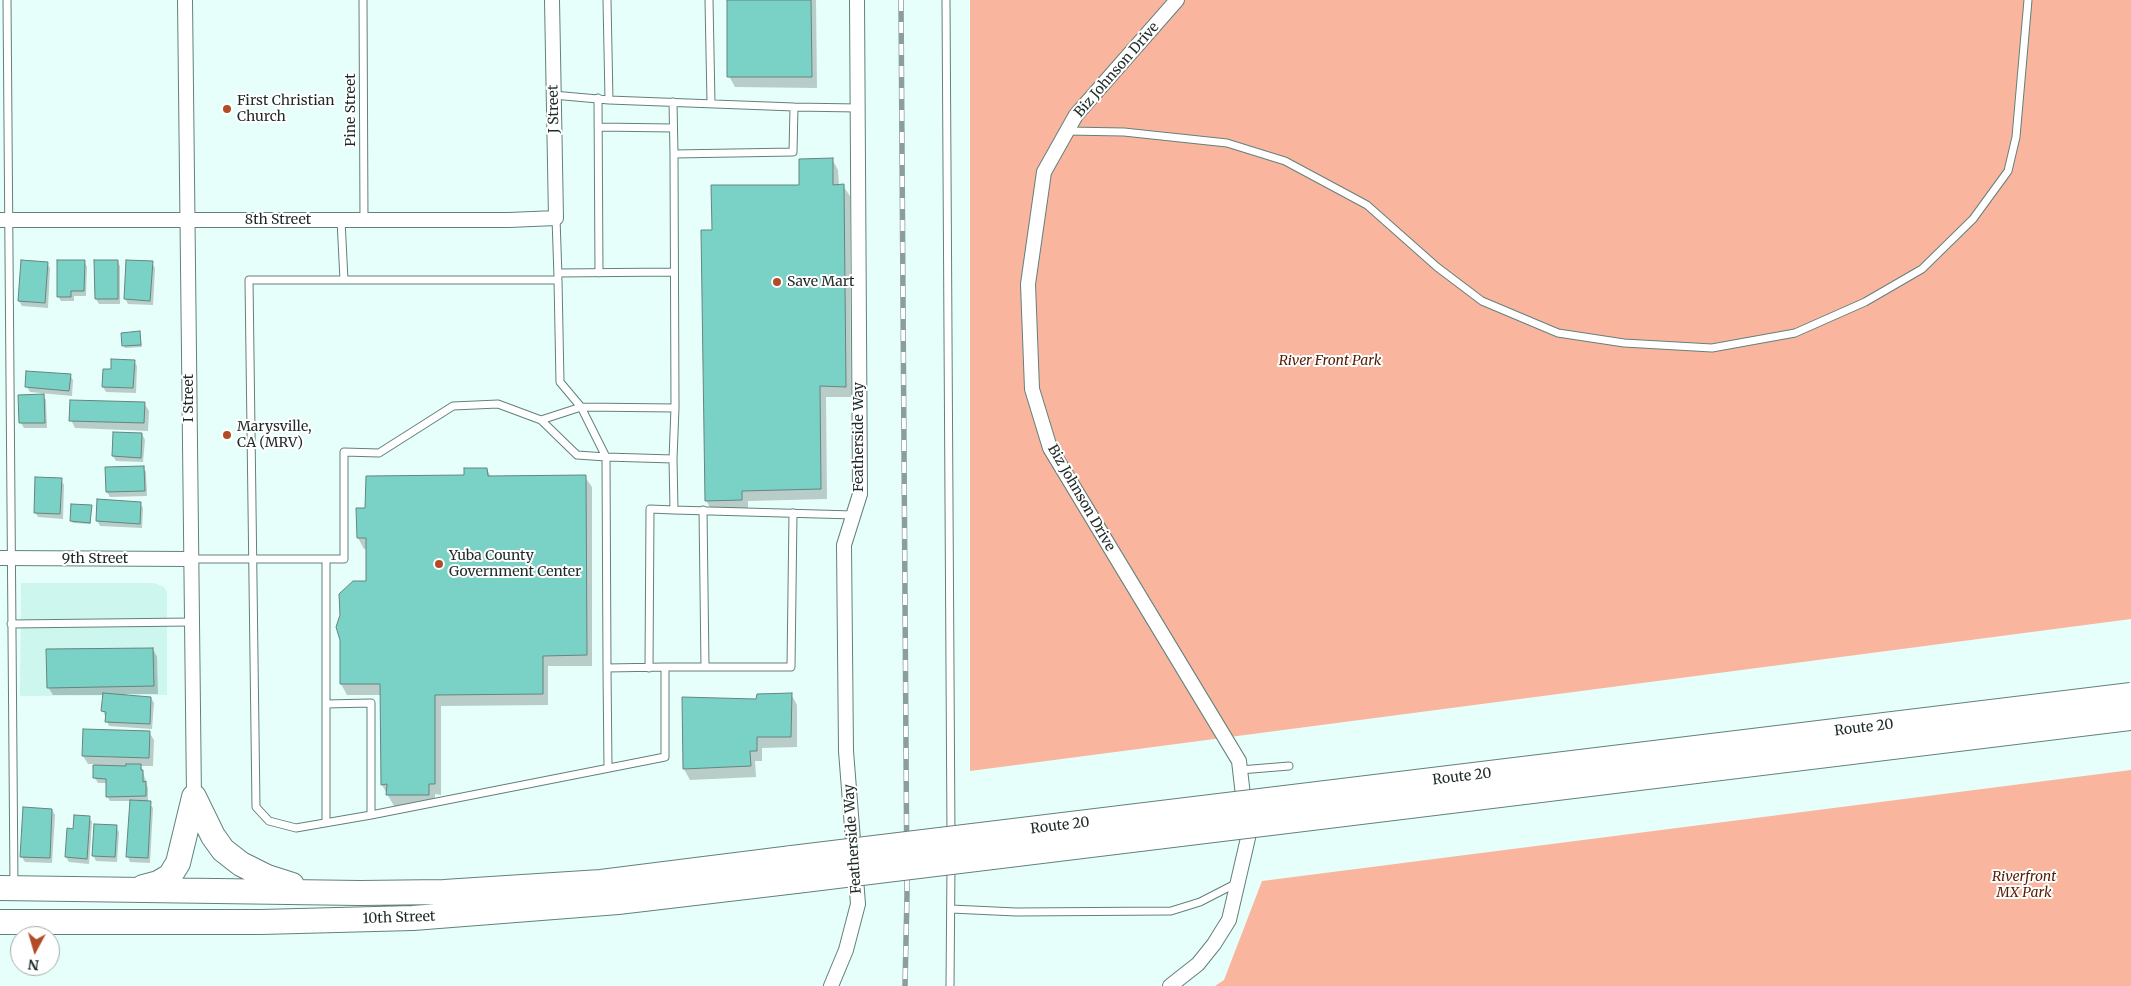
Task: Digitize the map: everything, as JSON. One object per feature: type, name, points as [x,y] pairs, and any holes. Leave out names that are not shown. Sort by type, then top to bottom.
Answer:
[{"type":"highway","name":"Route 20","points":[[794,870],[2131,695]]},
{"type":"highway","name":"Route 20","points":[[794,870],[2131,718]]},
{"type":"highway","points":[[136,889],[158,883],[170,876],[178,863],[194,797]]},
{"type":"highway","points":[[194,797],[213,836],[223,850],[241,864],[267,877],[313,892]]},
{"type":"highway","name":"10th Street","points":[[7,888],[396,893],[520,888],[621,879],[794,870]]},
{"type":"highway","name":"10th Street","points":[[0,922],[251,922],[413,918],[608,903],[794,870]]},
{"type":"street","name":"I Street","points":[[185,0],[194,797]]},
{"type":"street","name":"J Street","points":[[552,0],[556,218]]},
{"type":"street","name":"Featherside Way","points":[[832,986],[846,950],[858,904],[846,751],[844,545],[855,516],[860,494],[857,0]]},
{"type":"street","name":"Biz Johnson Drive","points":[[1170,986],[1198,964],[1214,944],[1229,920],[1248,838],[1239,761],[1050,448],[1032,389],[1028,284],[1044,172],[1076,115],[1177,0]]},
{"type":"street","name":"8th Street","points":[[4,220],[509,220],[556,218]]},
{"type":"street","name":"9th Street","points":[[5,558],[190,559]]},
{"type":"lane","points":[[7,0],[4,220],[5,558],[11,624],[7,888]]},
{"type":"lane","name":"Pine Street","points":[[363,0],[364,220]]},
{"type":"lane","points":[[608,0],[610,100]]},
{"type":"lane","points":[[709,0],[711,103]]},
{"type":"lane","points":[[946,0],[950,986]]},
{"type":"lane","points":[[1067,131],[1124,132],[1227,143],[1285,161],[1367,205],[1437,267],[1482,301],[1558,333],[1624,343],[1712,348],[1795,333],[1865,302],[1922,269],[1973,219],[2008,171],[2016,137],[2028,0]]},
{"type":"lane","points":[[554,95],[610,100],[794,108],[858,108]]},
{"type":"lane","points":[[598,98],[599,273]]},
{"type":"lane","points":[[673,102],[674,510]]},
{"type":"lane","points":[[674,154],[793,152],[794,108]]},
{"type":"lane","points":[[598,127],[673,128]]},
{"type":"lane","points":[[556,218],[560,382],[581,408],[606,457],[608,768]]},
{"type":"lane","points":[[341,220],[344,280]]},
{"type":"lane","points":[[665,667],[665,757],[372,815],[296,828],[269,821],[256,807],[249,280],[558,276],[599,273],[674,272]]},
{"type":"lane","points":[[190,559],[344,559],[344,452],[379,453],[453,406],[498,404],[541,420],[577,455],[673,459]]},
{"type":"lane","points":[[541,420],[581,408],[675,408]]},
{"type":"lane","points":[[649,668],[650,509],[855,516]]},
{"type":"lane","points":[[703,510],[705,667]]},
{"type":"lane","points":[[607,668],[791,667],[793,513]]},
{"type":"lane","points":[[326,559],[326,822]]},
{"type":"lane","points":[[11,624],[191,622]]},
{"type":"lane","points":[[326,704],[371,703],[372,815]]},
{"type":"lane","points":[[1240,770],[1289,766]]},
{"type":"lane","points":[[951,909],[1016,912],[1171,911],[1200,902],[1238,882]]},
{"type":"shaded area","points":[[21,583],[154,583],[164,587],[167,592],[167,695],[20,696]]},
{"type":"green space","name":"River Front Park","points":[[970,0],[2131,0],[2131,619],[970,771]]},
{"type":"green space","name":"Riverfront MX Park","points":[[2131,770],[2131,986],[1215,986],[1224,980],[1262,881]]},
{"type":"building","points":[[727,0],[811,0],[812,77],[727,77]]},
{"type":"building","points":[[833,158],[833,185],[844,184],[846,387],[820,386],[821,489],[742,491],[742,500],[705,501],[701,230],[712,230],[711,185],[799,185],[799,159]]},
{"type":"building","points":[[21,260],[48,262],[45,303],[18,301]]},
{"type":"building","points":[[57,260],[85,260],[84,291],[71,291],[71,297],[57,297]]},
{"type":"building","points":[[94,260],[118,260],[118,299],[95,299]]},
{"type":"building","points":[[126,260],[153,261],[150,301],[124,299]]},
{"type":"building","points":[[140,331],[141,345],[122,346],[121,333]]},
{"type":"building","points":[[111,359],[135,360],[133,388],[102,387],[103,369],[111,369]]},
{"type":"building","points":[[26,371],[71,374],[69,391],[25,387]]},
{"type":"building","points":[[44,394],[45,423],[19,423],[18,395]]},
{"type":"building","points":[[70,400],[145,402],[144,423],[69,421]]},
{"type":"building","points":[[113,432],[142,433],[141,458],[112,456]]},
{"type":"building","points":[[144,466],[145,491],[106,492],[105,467]]},
{"type":"building","points":[[464,468],[487,468],[488,476],[586,475],[587,655],[543,656],[543,694],[435,695],[435,784],[429,784],[429,795],[386,795],[387,784],[381,785],[380,684],[340,684],[340,640],[336,627],[340,615],[339,594],[353,581],[366,581],[366,538],[357,538],[356,508],[365,508],[366,476],[464,475]]},
{"type":"building","points":[[35,477],[62,478],[60,514],[34,513]]},
{"type":"building","points":[[97,499],[141,502],[140,524],[96,521]]},
{"type":"building","points":[[71,504],[92,505],[90,523],[70,521]]},
{"type":"building","points":[[153,648],[154,686],[47,688],[46,649]]},
{"type":"building","points":[[103,693],[151,697],[150,724],[105,722],[106,712],[101,711]]},
{"type":"building","points":[[792,693],[791,737],[757,737],[757,751],[750,751],[751,766],[683,769],[682,697],[756,699],[757,694]]},
{"type":"building","points":[[83,729],[150,731],[149,758],[82,756]]},
{"type":"building","points":[[126,764],[141,764],[143,782],[146,781],[146,796],[106,797],[106,779],[93,778],[93,765],[126,766]]},
{"type":"building","points":[[130,800],[151,801],[148,858],[126,857]]},
{"type":"building","points":[[23,807],[52,809],[50,858],[20,857]]},
{"type":"building","points":[[74,815],[90,816],[87,859],[65,857],[67,828],[73,829]]},
{"type":"building","points":[[94,824],[117,825],[115,857],[92,856]]},
{"type":"railway","points":[[901,0],[907,895],[905,986]]},
{"type":"place","name":"First Christian Church","points":[[227,109]]},
{"type":"place","name":"Save Mart","points":[[777,282]]},
{"type":"place","name":"Marysville, CA (MRV)","points":[[227,435]]},
{"type":"place","name":"Yuba County Government Center","points":[[439,564]]}]
